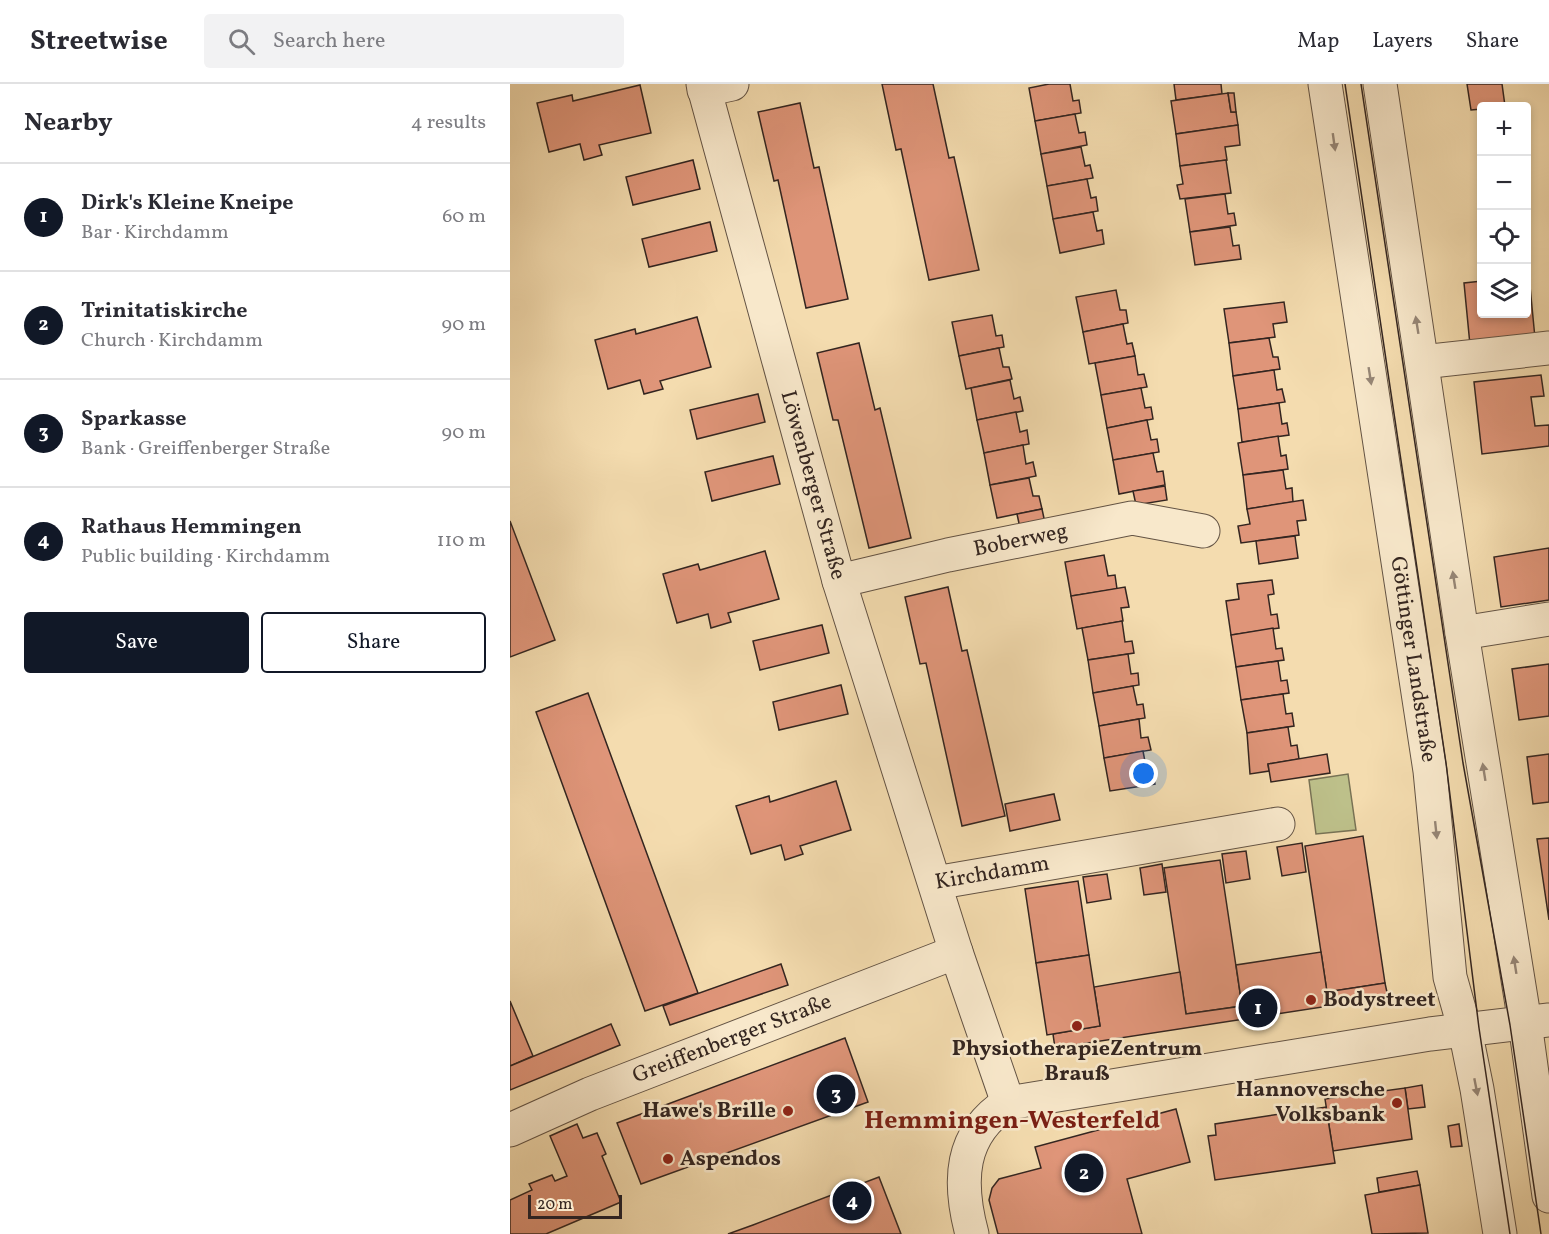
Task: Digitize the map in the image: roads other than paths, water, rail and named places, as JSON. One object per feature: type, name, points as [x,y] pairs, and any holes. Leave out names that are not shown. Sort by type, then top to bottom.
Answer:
[{"type":"street","name":"Göttinger Landstraße","points":[[1326,84],[1430,771],[1450,977],[1465,1030],[1477,1089],[1500,1234]]},
{"type":"street","points":[[1380,84],[1462,633],[1525,1023],[1549,1196]]},
{"type":"street","name":"Löwenberger Straße","points":[[713,86],[839,581],[935,883]]},
{"type":"street","points":[[1422,362],[1549,348]]},
{"type":"street","name":"Boberweg","points":[[839,581],[948,555],[1132,518],[1203,531]]},
{"type":"street","points":[[1462,633],[1549,619]]},
{"type":"street","name":"Kirchdamm","points":[[1008,1103],[935,883],[1278,824]]},
{"type":"street","name":"Greiffenberger Straße","points":[[510,1130],[632,1077],[956,952]]},
{"type":"street","points":[[972,1234],[965,1208],[966,1156],[979,1128],[1008,1103],[1465,1030],[1525,1023]]},
{"type":"tram line","points":[[1345,84],[1446,763],[1479,1028],[1510,1234]]},
{"type":"tram line","points":[[1361,84],[1463,763],[1510,1025],[1541,1234]]},
{"type":"place","name":"Bodystreet","points":[[1311,1000]]},
{"type":"place","name":"Dirk's Kleine Kneipe","points":[[1258,1008]]},
{"type":"place","name":"PhysiotherapieZentrum Brauß","points":[[1077,1026]]},
{"type":"place","name":"Sparkasse","points":[[836,1094]]},
{"type":"place","name":"Hannoversche Volksbank","points":[[1397,1103]]},
{"type":"place","name":"Hawe's Brille","points":[[788,1111]]},
{"type":"place","name":"Aspendos","points":[[668,1159]]},
{"type":"place","name":"Trinitatiskirche","points":[[1084,1173]]},
{"type":"place","name":"Rathaus Hemmingen","points":[[852,1201]]},
{"type":"district","name":"Hemmingen-Westerfeld","points":[[1012,1121]]}]
